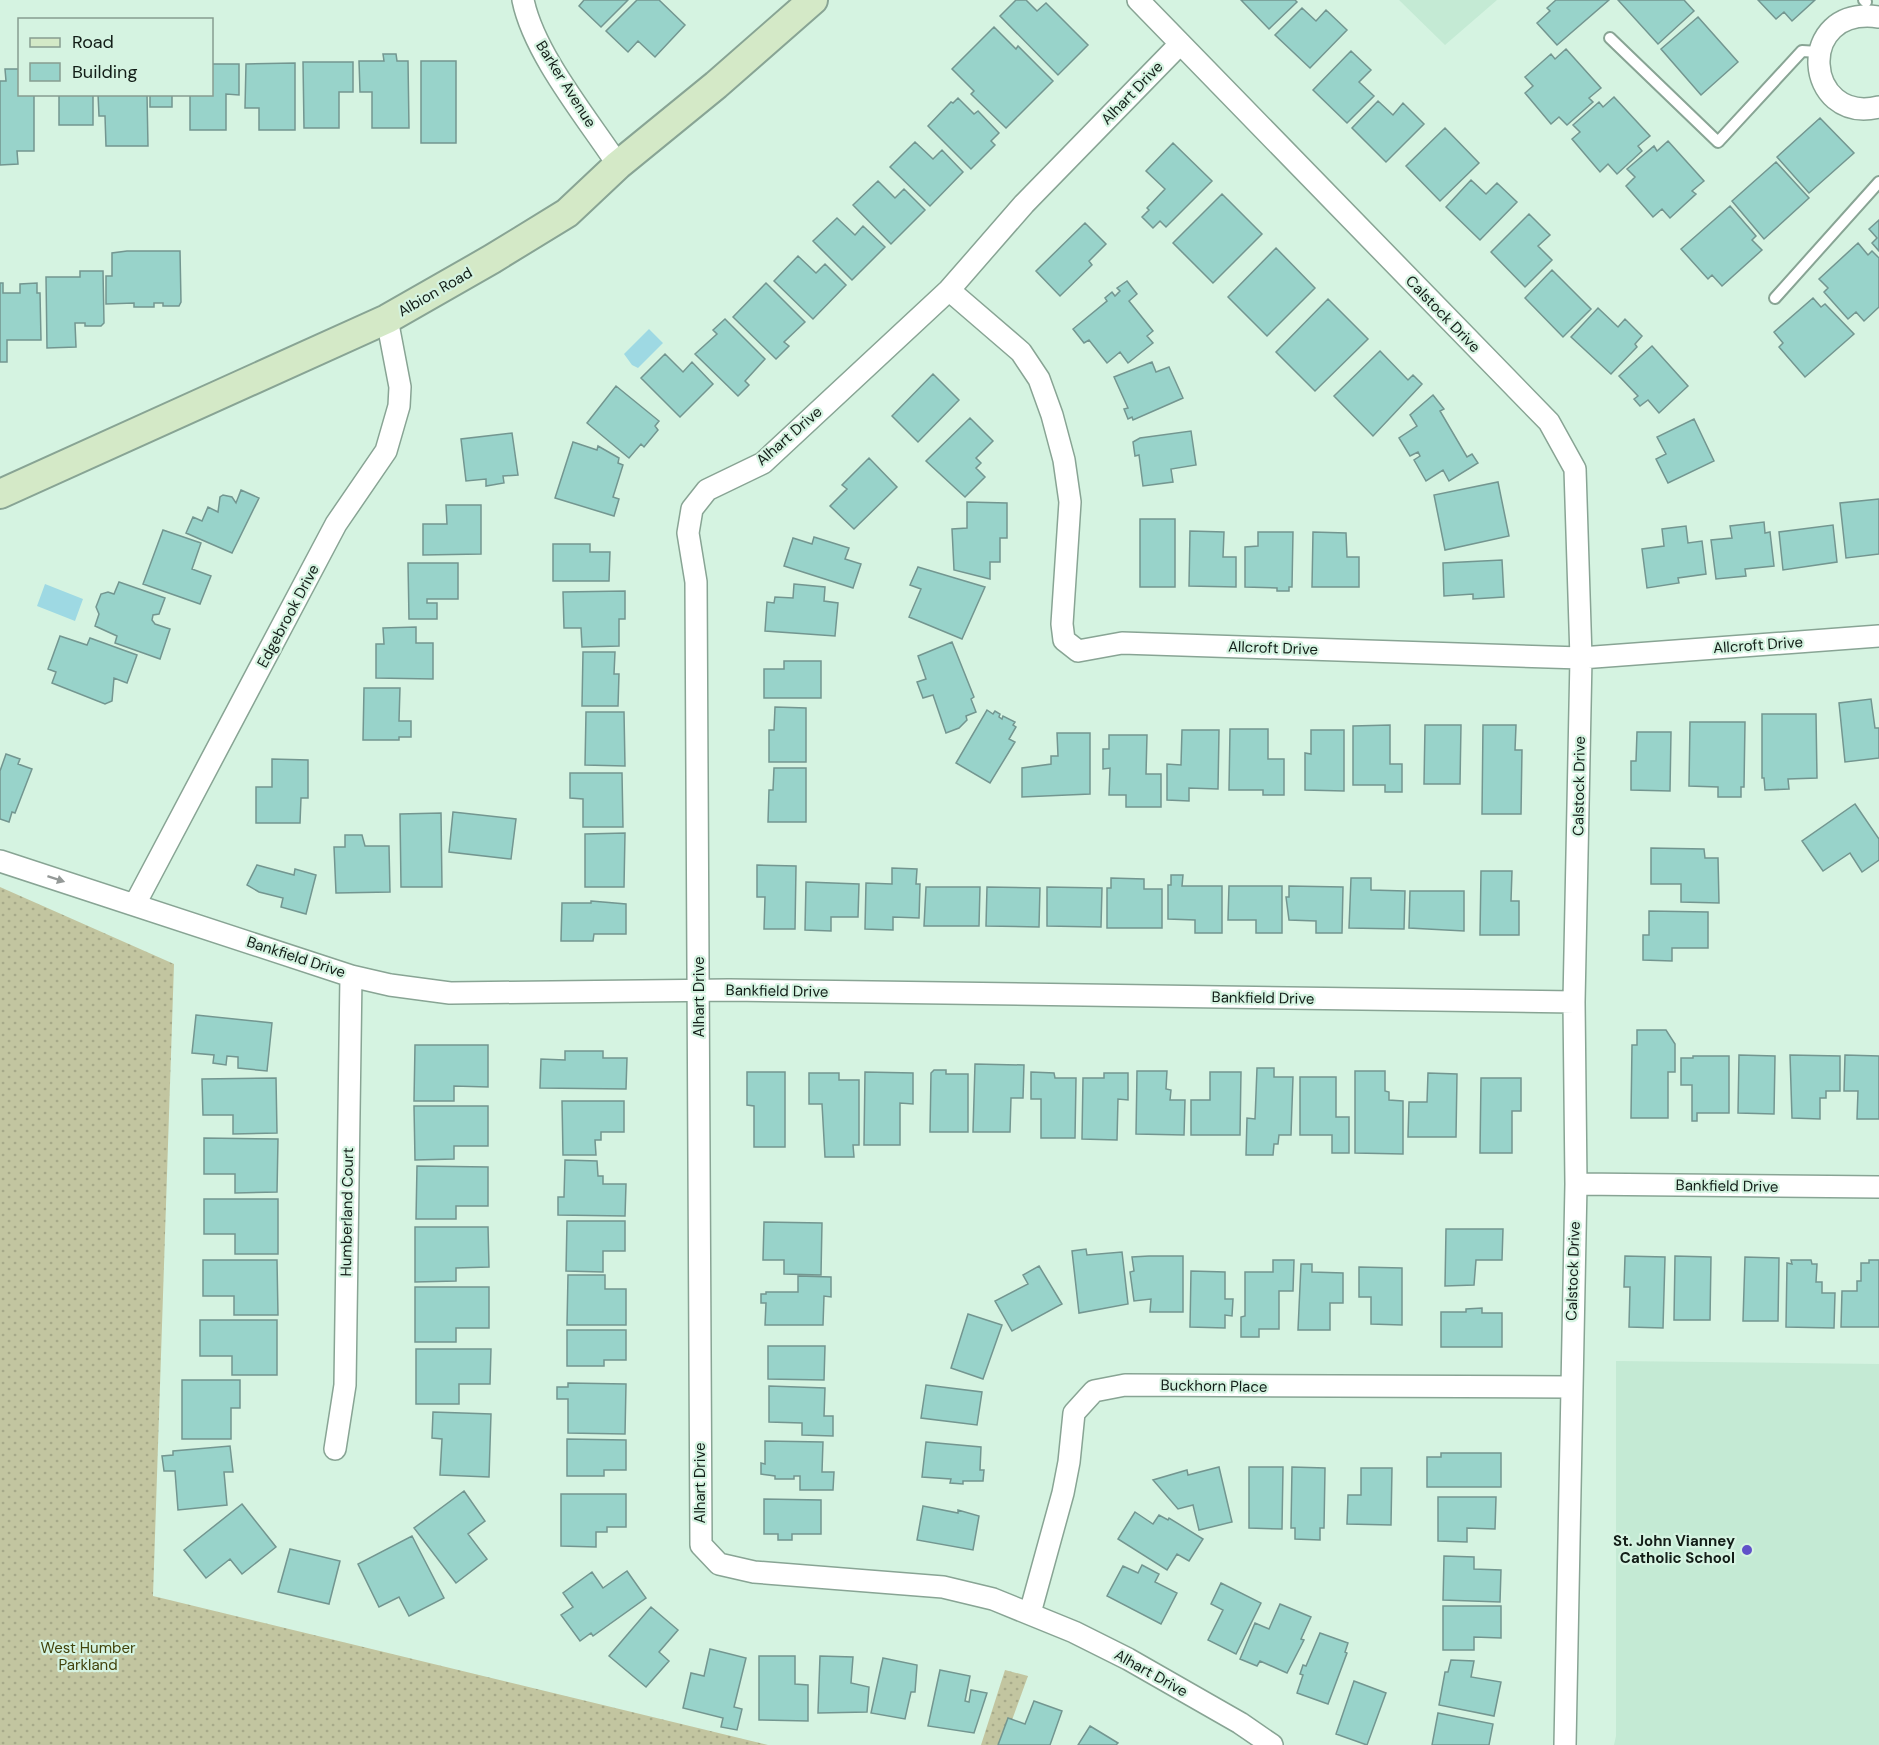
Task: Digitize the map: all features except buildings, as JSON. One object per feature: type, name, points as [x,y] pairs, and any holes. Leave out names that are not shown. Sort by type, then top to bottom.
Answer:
[{"type":"main road","name":"Albion Road","points":[[0,494],[387,319],[567,213],[618,165],[716,85],[813,0]]},
{"type":"street","name":"Barker Avenue","points":[[523,0],[526,16],[543,51],[618,165]]},
{"type":"street","name":"Calstock Drive","points":[[1138,0],[1549,422],[1563,444],[1576,478],[1581,658],[1574,1002],[1575,1184],[1565,1745]]},
{"type":"street","points":[[1868,7],[1832,28],[1822,41],[1818,66],[1823,84],[1833,97],[1846,106],[1868,110],[1879,107]]},
{"type":"street","name":"Alhart Drive","points":[[1180,44],[1024,204],[949,290],[763,463],[707,490],[692,509],[688,533],[696,582],[701,1545],[719,1564],[754,1572],[943,1587],[970,1592],[1030,1613],[1128,1659],[1240,1723],[1272,1745]]},
{"type":"street","name":"Allcroft Drive","points":[[949,290],[1021,352],[1039,379],[1064,460],[1070,502],[1062,624],[1064,640],[1071,648],[1078,651],[1122,643],[1581,658],[1879,636]]},
{"type":"street","name":"Edgebrook Drive","points":[[135,904],[336,524],[386,452],[399,406],[400,387],[387,319]]},
{"type":"street","name":"Bankfield Drive","points":[[0,861],[351,975],[390,985],[450,993],[699,990],[1574,1002]]},
{"type":"street","name":"Humberland Court","points":[[335,1449],[345,1385],[351,975]]},
{"type":"street","name":"Bankfield Drive","points":[[1575,1184],[1879,1187]]},
{"type":"street","name":"Buckhorn Place","points":[[1030,1613],[1063,1494],[1074,1413],[1094,1391],[1125,1385],[1570,1387]]},
{"type":"lane","points":[[1610,38],[1718,142],[1802,51],[1819,52]]},
{"type":"lane","points":[[1775,297],[1879,182]]},
{"type":"shaded area","points":[[1399,0],[1497,0],[1445,45]]},
{"type":"shaded area","name":"St. John Vianney Catholic School","points":[[1616,1361],[1879,1364],[1879,1745],[1614,1745],[1616,1736]]},
{"type":"green space","name":"West Humber Parkland","points":[[0,887],[174,964],[153,1596],[768,1745],[0,1745]]},
{"type":"green space","points":[[1005,1670],[1028,1676],[1003,1745],[981,1745]]},
{"type":"water","points":[[649,329],[663,343],[638,368],[632,365],[624,354]]},
{"type":"water","points":[[45,584],[83,599],[75,621],[37,606]]},
{"type":"place","name":"St. John Vianney Catholic School","points":[[1747,1550]]}]
